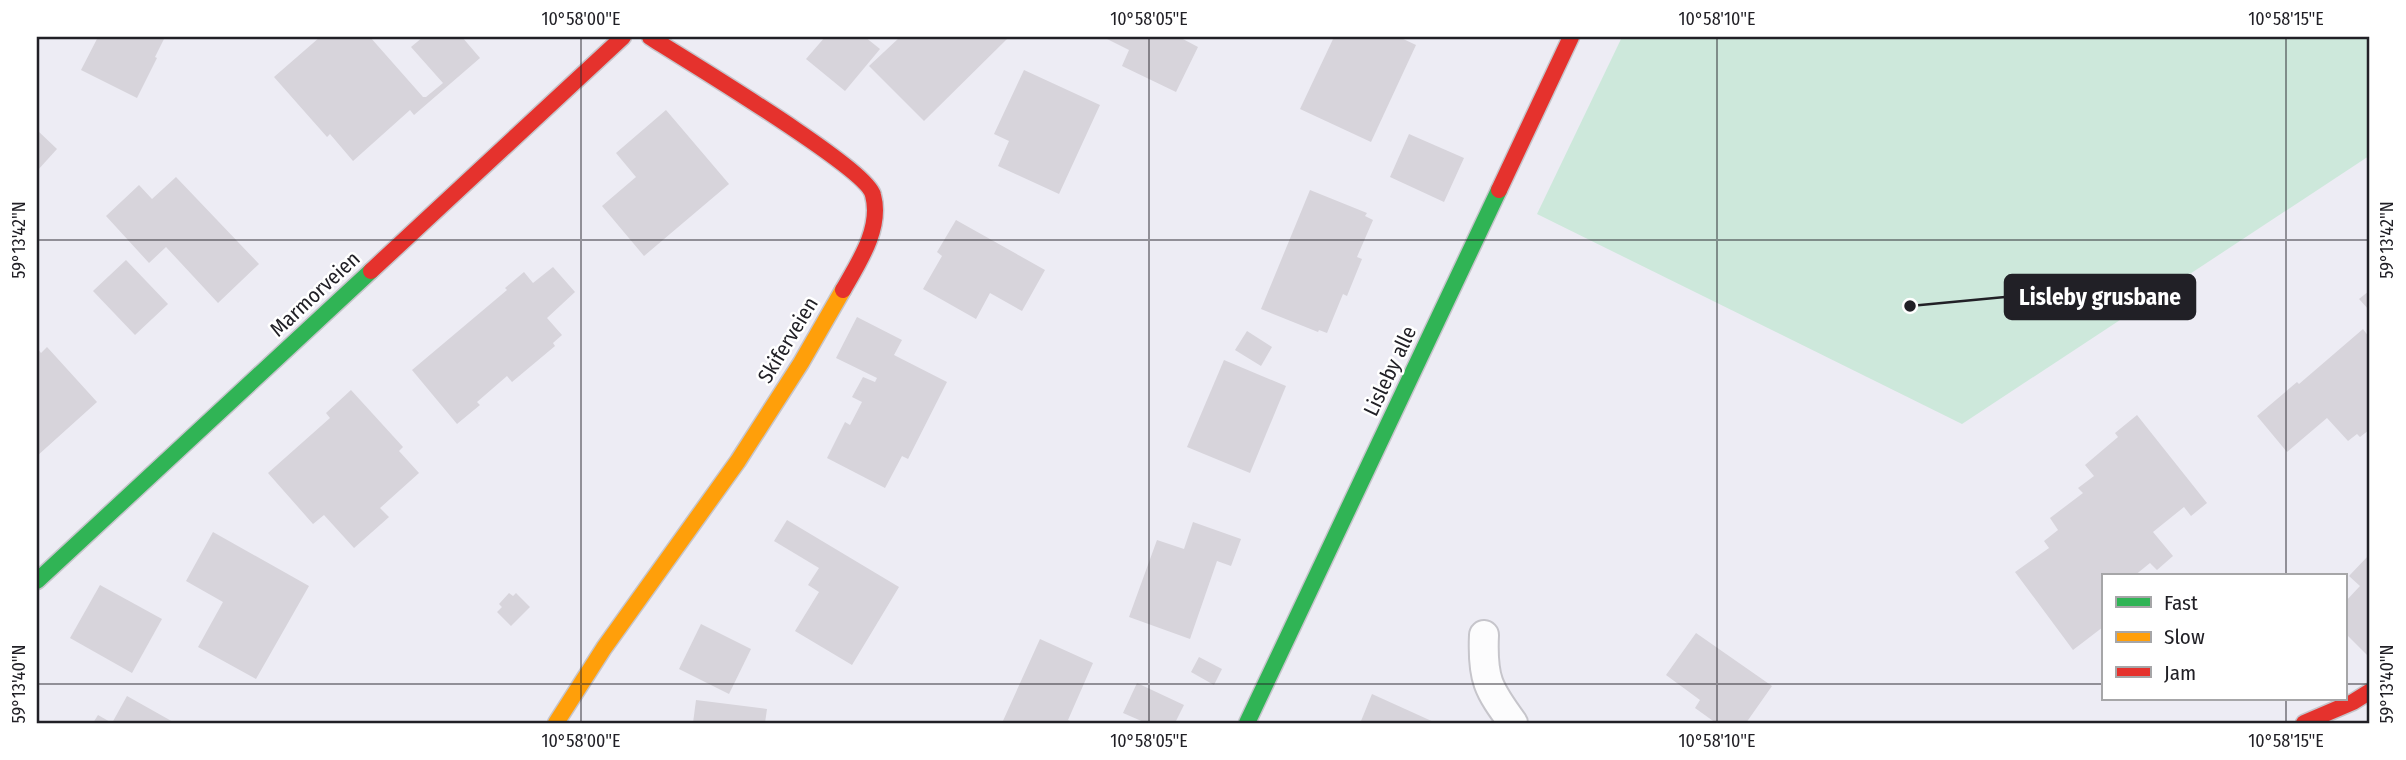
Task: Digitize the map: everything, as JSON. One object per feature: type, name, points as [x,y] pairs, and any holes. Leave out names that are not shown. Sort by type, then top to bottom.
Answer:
[{"type":"street","name":"Marmorveien","points":[[37,581],[622,37]]},
{"type":"street","name":"Skiferveien","points":[[556,723],[604,648],[738,461],[800,363],[858,264],[872,232],[875,211],[873,192],[859,175],[830,153],[650,37]]},
{"type":"street","name":"Lisleby alle","points":[[1247,723],[1571,37]]},
{"type":"street","points":[[2304,723],[2353,702],[2369,692]]},
{"type":"lane","points":[[1484,635],[1486,679],[1493,695],[1513,723]]},
{"type":"green space","points":[[1622,37],[2369,37],[2369,156],[1962,424],[1537,214]]},
{"type":"building","points":[[98,37],[165,37],[137,98],[81,70]]},
{"type":"building","points":[[320,37],[370,37],[423,97],[443,83],[411,47],[423,37],[462,37],[480,58],[414,115],[410,110],[353,161],[330,134],[327,137],[274,77]]},
{"type":"building","points":[[825,37],[865,37],[880,49],[845,91],[806,59]]},
{"type":"building","points":[[900,37],[1009,37],[924,121],[869,66]]},
{"type":"building","points":[[1103,37],[1182,37],[1198,47],[1176,92],[1122,66],[1129,50]]},
{"type":"building","points":[[1334,37],[1399,37],[1416,45],[1371,142],[1300,109]]},
{"type":"building","points":[[1024,70],[1100,105],[1059,194],[998,166],[1009,141],[994,134]]},
{"type":"building","points":[[666,110],[729,184],[644,256],[602,206],[636,177],[616,153]]},
{"type":"building","points":[[37,130],[57,149],[37,171]]},
{"type":"building","points":[[1409,134],[1464,158],[1444,202],[1390,177]]},
{"type":"building","points":[[176,177],[259,264],[218,303],[166,247],[149,263],[106,216],[139,185],[152,199]]},
{"type":"building","points":[[1310,190],[1367,213],[1365,216],[1373,220],[1357,257],[1362,259],[1347,296],[1343,294],[1327,333],[1318,332],[1261,309]]},
{"type":"building","points":[[956,220],[1045,270],[1022,311],[990,293],[976,319],[923,289],[942,256],[937,252]]},
{"type":"building","points":[[126,260],[168,304],[135,335],[93,291]]},
{"type":"building","points":[[553,267],[575,292],[547,318],[562,335],[553,343],[555,346],[512,382],[507,376],[477,402],[480,405],[457,424],[412,370],[507,290],[505,288],[524,272],[533,283]]},
{"type":"building","points":[[2369,291],[2369,310],[2359,299]]},
{"type":"building","points":[[857,317],[902,340],[894,355],[947,382],[908,459],[902,456],[885,488],[827,458],[845,422],[850,425],[862,402],[852,397],[863,377],[875,382],[877,378],[836,358]]},
{"type":"building","points":[[2363,329],[2369,337],[2369,430],[2348,441],[2327,418],[2287,452],[2257,416]]},
{"type":"building","points":[[1247,331],[1272,347],[1261,366],[1235,350]]},
{"type":"building","points":[[47,347],[97,402],[37,456],[37,348],[41,353]]},
{"type":"building","points":[[1224,360],[1286,386],[1250,473],[1187,447]]},
{"type":"building","points":[[351,390],[403,447],[399,451],[419,473],[380,508],[389,517],[354,548],[324,515],[313,524],[268,473],[330,418],[326,413]]},
{"type":"building","points":[[2137,415],[2207,503],[2191,516],[2184,507],[2153,532],[2173,556],[2157,570],[2150,563],[2136,574],[2102,574],[2102,628],[2073,650],[2015,572],[2049,548],[2044,541],[2058,530],[2050,518],[2083,493],[2078,488],[2094,476],[2085,465],[2118,437],[2115,433]]},
{"type":"building","points":[[787,520],[899,587],[852,665],[795,631],[819,592],[808,585],[819,568],[774,541]]},
{"type":"building","points":[[1193,522],[1241,539],[1231,566],[1217,561],[1190,639],[1129,617],[1157,540],[1184,549]]},
{"type":"building","points":[[213,532],[309,586],[256,679],[198,647],[223,602],[186,581]]},
{"type":"building","points":[[2369,555],[2369,657],[2346,634],[2346,601],[2360,586],[2349,576]]},
{"type":"building","points":[[100,585],[162,619],[132,673],[70,638]]},
{"type":"building","points":[[509,593],[513,596],[516,593],[530,607],[511,626],[497,612],[502,607],[499,604]]},
{"type":"building","points":[[701,624],[751,649],[729,694],[679,669]]},
{"type":"building","points":[[1696,633],[1772,686],[1746,723],[1716,723],[1695,708],[1700,700],[1666,675]]},
{"type":"building","points":[[1040,639],[1093,663],[1068,720],[1075,723],[1002,723]]},
{"type":"building","points":[[1199,657],[1222,669],[1214,685],[1191,672]]},
{"type":"building","points":[[1137,683],[1184,705],[1175,723],[1146,723],[1123,713]]},
{"type":"building","points":[[1372,694],[1436,723],[1365,723],[1361,721]]},
{"type":"building","points":[[127,696],[175,723],[112,723]]},
{"type":"building","points":[[696,700],[767,709],[765,723],[693,723]]},
{"type":"building","points":[[98,715],[112,723],[93,723]]},
{"type":"traffic: fast","points":[[1247,723],[1499,190]]},
{"type":"traffic: fast","points":[[37,581],[371,271]]},
{"type":"traffic: slow","points":[[556,723],[604,648],[738,461],[801,363],[843,290]]},
{"type":"traffic: jam","points":[[371,271],[623,37]]},
{"type":"traffic: jam","points":[[650,37],[809,139],[863,181],[873,195],[875,207],[872,232],[843,290]]},
{"type":"traffic: jam","points":[[1499,190],[1571,37]]},
{"type":"traffic: jam","points":[[2304,723],[2353,702],[2369,692]]},
{"type":"place","name":"Lisleby grusbane","points":[[1910,306]]}]
